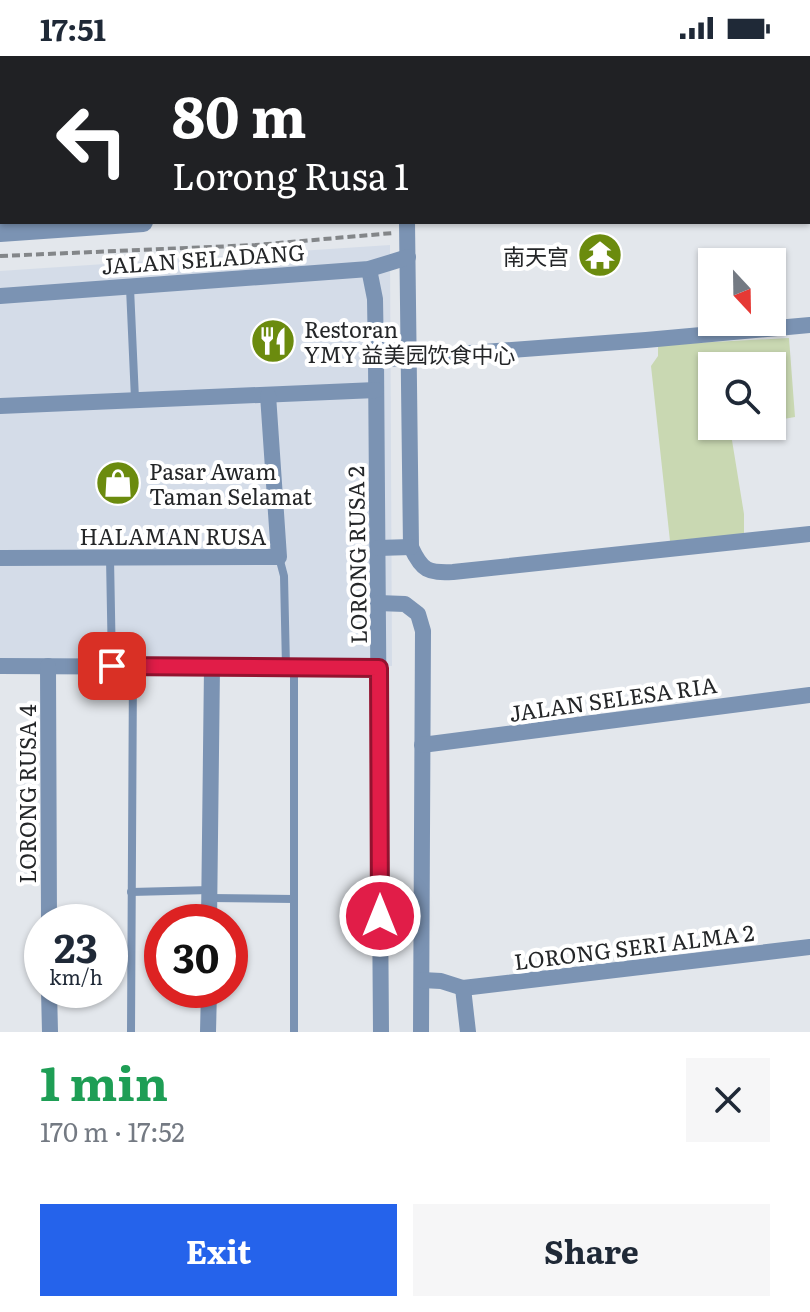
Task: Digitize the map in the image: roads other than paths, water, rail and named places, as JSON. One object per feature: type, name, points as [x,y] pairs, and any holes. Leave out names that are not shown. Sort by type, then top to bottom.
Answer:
[{"type":"street","name":"JALAN SELADANG","points":[[0,232],[114,224]]},
{"type":"street","points":[[407,227],[411,547],[419,564],[433,572],[453,572],[810,534]]},
{"type":"street","name":"JALAN SELADANG","points":[[0,296],[369,269],[408,257]]},
{"type":"street","name":"LORONG RUSA 2","points":[[369,269],[375,299],[376,360],[381,1032]]},
{"type":"street","points":[[376,360],[810,325]]},
{"type":"street","points":[[0,406],[376,390]]},
{"type":"street","name":"HALAMAN RUSA","points":[[0,558],[279,557],[268,395]]},
{"type":"street","points":[[378,548],[411,547]]},
{"type":"street","points":[[378,603],[405,604],[418,614],[423,631],[421,1032]]},
{"type":"street","points":[[0,666],[379,668]]},
{"type":"street","name":"LORONG RUSA 4","points":[[48,666],[49,904]]},
{"type":"street","points":[[210,904],[212,667]]},
{"type":"street","name":"JALAN SELESA RIA","points":[[422,745],[810,695]]},
{"type":"street","name":"LORONG SERI ALMA 2","points":[[422,980],[441,981],[463,988],[810,947]]},
{"type":"street","points":[[463,988],[468,1032]]},
{"type":"street","points":[[49,1008],[50,1032]]},
{"type":"street","points":[[208,1032],[209,1008]]},
{"type":"lane","points":[[130,288],[135,399]]},
{"type":"lane","points":[[279,557],[284,576],[290,667],[294,1032]]},
{"type":"lane","points":[[110,558],[112,666]]},
{"type":"lane","points":[[131,1032],[133,667]]},
{"type":"lane","points":[[131,892],[294,899]]},
{"type":"place","name":"南天宫","points":[[600,255]]},
{"type":"place","name":"Restoran YMY 益美园饮食中心","points":[[273,341]]},
{"type":"place","name":"Pasar Awam Taman Selamat","points":[[118,483]]}]
